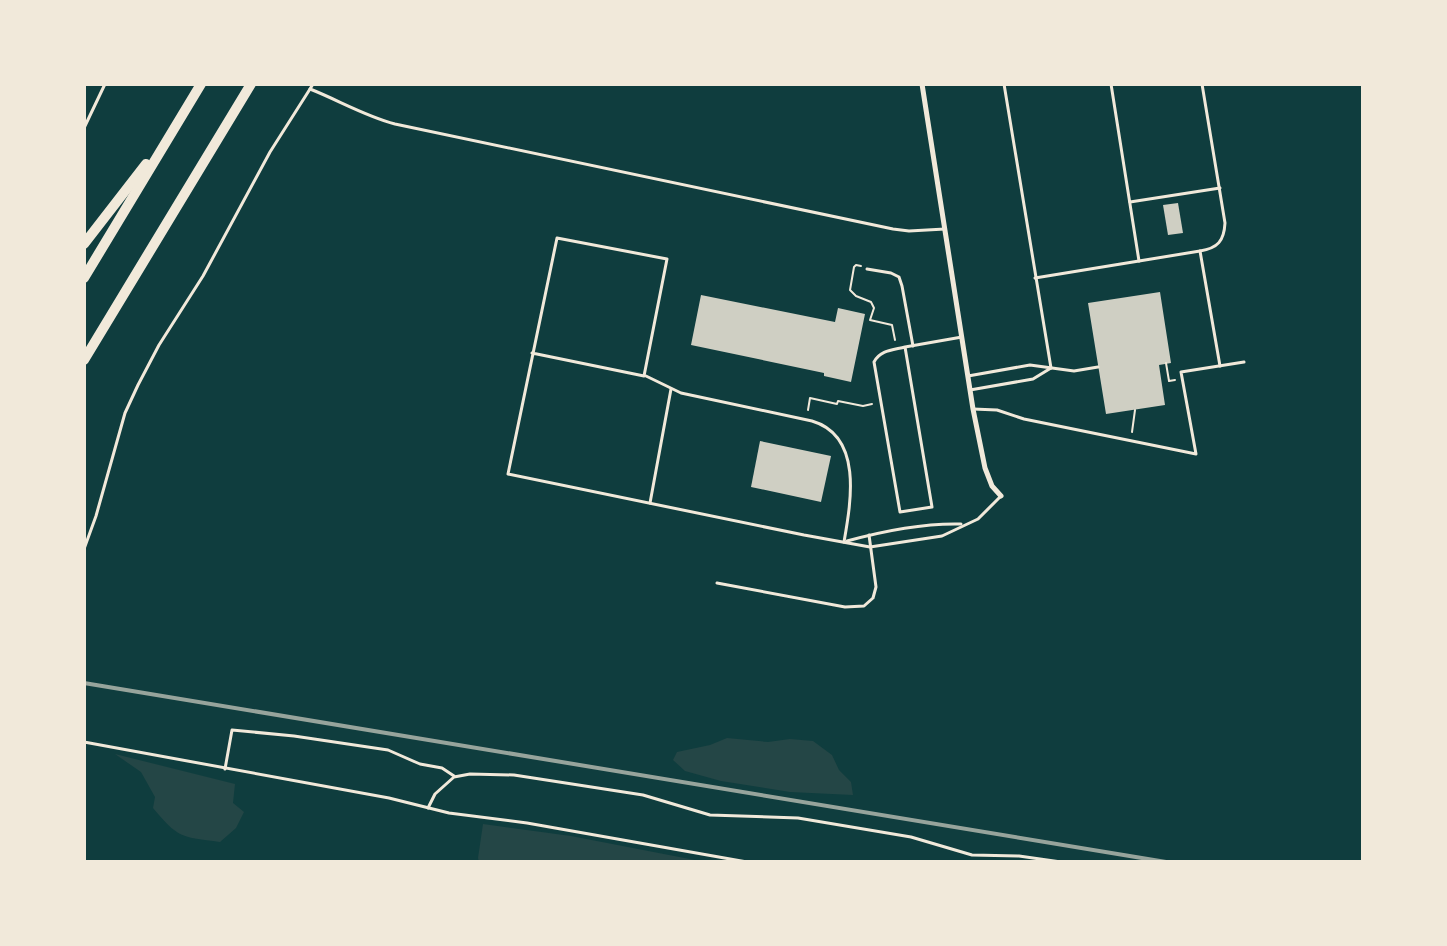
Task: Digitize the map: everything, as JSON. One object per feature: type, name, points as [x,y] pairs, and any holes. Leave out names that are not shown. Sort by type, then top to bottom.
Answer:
[{"type":"highway","points":[[84,278],[201,84]]},
{"type":"highway","points":[[84,360],[251,84]]},
{"type":"highway","points":[[84,244],[179,121]]},
{"type":"street","points":[[922,84],[973,409],[985,468],[992,486],[1001,496]]},
{"type":"lane","points":[[84,128],[105,84]]},
{"type":"lane","points":[[1004,84],[1051,368]]},
{"type":"lane","points":[[1111,84],[1139,261]]},
{"type":"lane","points":[[1035,278],[1200,251],[1222,241],[1225,223],[1202,84]]},
{"type":"lane","points":[[84,549],[125,413],[138,385],[165,335],[203,276],[270,152],[311,86],[369,116],[395,124],[893,229],[945,229]]},
{"type":"lane","points":[[1130,202],[1220,188]]},
{"type":"lane","points":[[644,376],[667,259],[557,238],[508,474],[870,547],[942,536],[985,513],[1001,496]]},
{"type":"lane","points":[[1200,251],[1220,366]]},
{"type":"lane","points":[[864,268],[899,277],[913,346]]},
{"type":"lane","points":[[905,347],[932,507],[900,512],[874,362],[880,354],[905,347],[962,337]]},
{"type":"lane","points":[[532,353],[644,376],[681,393],[806,419],[831,430],[837,435],[846,455],[850,475],[851,499],[844,542]]},
{"type":"lane","points":[[973,409],[997,410],[1024,419],[1196,454],[1181,372],[1244,362]]},
{"type":"lane","points":[[968,376],[1030,365],[1074,371],[1098,367]]},
{"type":"lane","points":[[970,390],[1033,379],[1051,368]]},
{"type":"lane","points":[[649,503],[671,389]]},
{"type":"lane","points":[[844,542],[939,523],[965,525]]},
{"type":"lane","points":[[717,583],[859,608],[869,603],[875,594],[869,535]]},
{"type":"lane","points":[[225,769],[232,730],[388,750],[420,764],[442,768],[454,777]]},
{"type":"lane","points":[[84,742],[389,798],[449,813],[527,823],[747,862]]},
{"type":"lane","points":[[428,808],[435,794],[454,777],[485,774],[541,778],[643,795],[710,815],[798,818],[911,837],[972,855],[1004,855],[1061,862]]},
{"type":"path","points":[[864,268],[854,267],[850,288],[856,296],[873,304],[870,320]]},
{"type":"path","points":[[864,319],[892,325],[896,344]]},
{"type":"path","points":[[1166,363],[1169,381],[1173,380]]},
{"type":"path","points":[[806,419],[810,398],[863,406],[881,403]]},
{"type":"path","points":[[1133,425],[1135,410]]},
{"type":"shaded area","points":[[727,738],[768,742],[790,739],[813,741],[832,755],[839,770],[851,782],[853,795],[790,792],[721,781],[685,771],[673,760],[677,752]]},
{"type":"shaded area","points":[[115,754],[235,784],[233,803],[244,812],[236,828],[220,842],[188,837],[175,831],[153,808],[155,797],[141,772]]},
{"type":"shaded area","points":[[483,824],[571,836],[705,862],[479,862]]},
{"type":"building","points":[[1178,203],[1183,233],[1168,235],[1163,205]]},
{"type":"building","points":[[1160,292],[1171,363],[1159,365],[1165,405],[1106,414],[1088,303]]},
{"type":"building","points":[[701,295],[835,322],[838,308],[865,314],[851,382],[824,376],[824,373],[691,345]]},
{"type":"building","points":[[760,441],[831,456],[821,502],[751,487]]},
{"type":"railway","points":[[84,683],[1166,862]]}]
